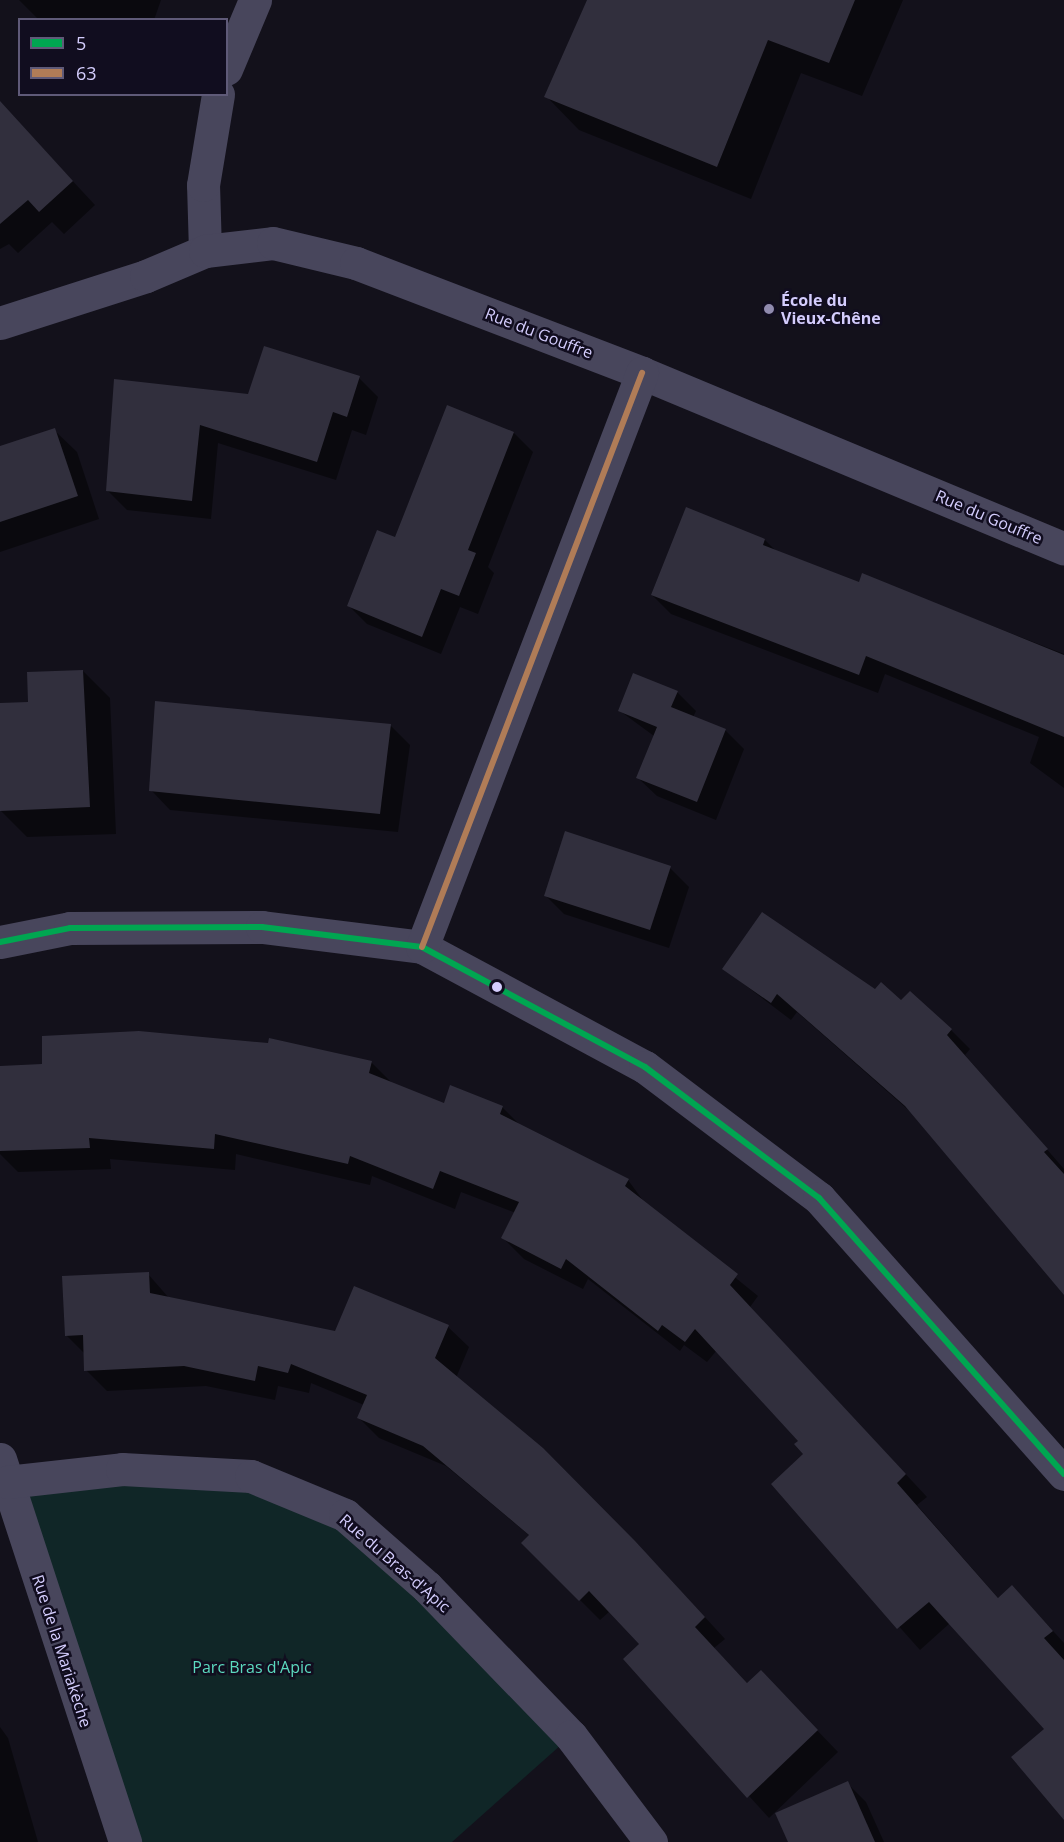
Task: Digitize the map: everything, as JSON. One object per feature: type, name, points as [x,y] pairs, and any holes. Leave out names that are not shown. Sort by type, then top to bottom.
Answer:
[{"type":"street","points":[[228,64],[255,0]]},
{"type":"street","points":[[205,251],[203,185],[218,96]]},
{"type":"street","name":"Rue du Gouffre","points":[[0,323],[146,276],[205,251],[273,243],[356,263],[642,373],[1064,549]]},
{"type":"street","points":[[422,947],[642,373]]},
{"type":"street","points":[[0,942],[70,928],[262,927],[422,947],[645,1067],[819,1198],[1064,1474]]},
{"type":"street","name":"Rue du Bras-d'Apic","points":[[4,1470],[122,1469],[251,1476],[345,1515],[427,1587],[571,1736],[651,1842]]},
{"type":"street","name":"Rue de la Mariakèche","points":[[4,1470],[125,1842]]},
{"type":"green space","name":"Parc Bras d'Apic","points":[[251,1476],[345,1515],[571,1736],[452,1842],[125,1842],[7,1482]]},
{"type":"building","points":[[587,0],[855,0],[829,63],[768,40],[717,167],[544,97]]},
{"type":"building","points":[[0,101],[73,181],[39,212],[28,200],[0,224]]},
{"type":"building","points":[[264,346],[360,376],[347,417],[333,412],[317,462],[200,425],[192,501],[106,491],[114,379],[248,394]]},
{"type":"building","points":[[447,405],[514,432],[468,550],[476,553],[459,596],[441,589],[422,637],[347,606],[377,530],[395,537]]},
{"type":"building","points":[[55,428],[78,496],[0,522],[0,446]]},
{"type":"building","points":[[686,507],[765,539],[763,545],[859,582],[862,573],[1064,655],[1064,737],[866,656],[859,675],[651,595]]},
{"type":"building","points":[[83,670],[90,807],[0,811],[0,703],[28,702],[27,672]]},
{"type":"building","points":[[633,673],[678,691],[671,707],[726,729],[697,802],[636,778],[657,727],[618,711]]},
{"type":"building","points":[[155,701],[391,724],[380,814],[149,791]]},
{"type":"building","points":[[565,831],[671,866],[650,930],[544,896]]},
{"type":"building","points":[[762,912],[875,989],[881,982],[901,1000],[910,991],[952,1029],[947,1035],[1048,1149],[1044,1152],[1064,1174],[1064,1295],[905,1106],[777,994],[771,1003],[722,969]]},
{"type":"building","points":[[139,1031],[268,1043],[269,1038],[372,1061],[369,1073],[444,1103],[450,1085],[503,1106],[500,1114],[629,1179],[625,1186],[738,1274],[730,1285],[906,1474],[897,1483],[998,1598],[1012,1585],[1053,1631],[1044,1638],[1064,1660],[1064,1820],[1011,1757],[1044,1729],[929,1602],[897,1629],[771,1484],[803,1454],[794,1444],[798,1441],[695,1329],[685,1342],[662,1325],[658,1331],[566,1259],[561,1269],[501,1238],[519,1202],[440,1171],[433,1189],[350,1156],[348,1164],[215,1134],[214,1149],[89,1138],[90,1148],[0,1151],[0,1066],[42,1064],[42,1036]]},
{"type":"building","points":[[149,1272],[150,1293],[335,1331],[354,1286],[449,1325],[435,1358],[543,1448],[635,1541],[705,1617],[695,1627],[747,1683],[761,1670],[818,1730],[747,1798],[623,1659],[639,1644],[589,1591],[579,1601],[521,1543],[529,1535],[423,1446],[357,1418],[367,1395],[291,1364],[288,1373],[258,1366],[255,1381],[184,1366],[84,1371],[83,1335],[65,1336],[62,1276]]},
{"type":"building","points":[[848,1781],[875,1842],[788,1842],[775,1813]]},
{"type":"transit line","name":"63","points":[[422,947],[642,373]]},
{"type":"transit line","name":"5","points":[[0,942],[70,928],[262,927],[422,947],[645,1067],[819,1198],[1064,1474]]},
{"type":"place","name":"École du Vieux-Chêne","points":[[769,309]]}]
